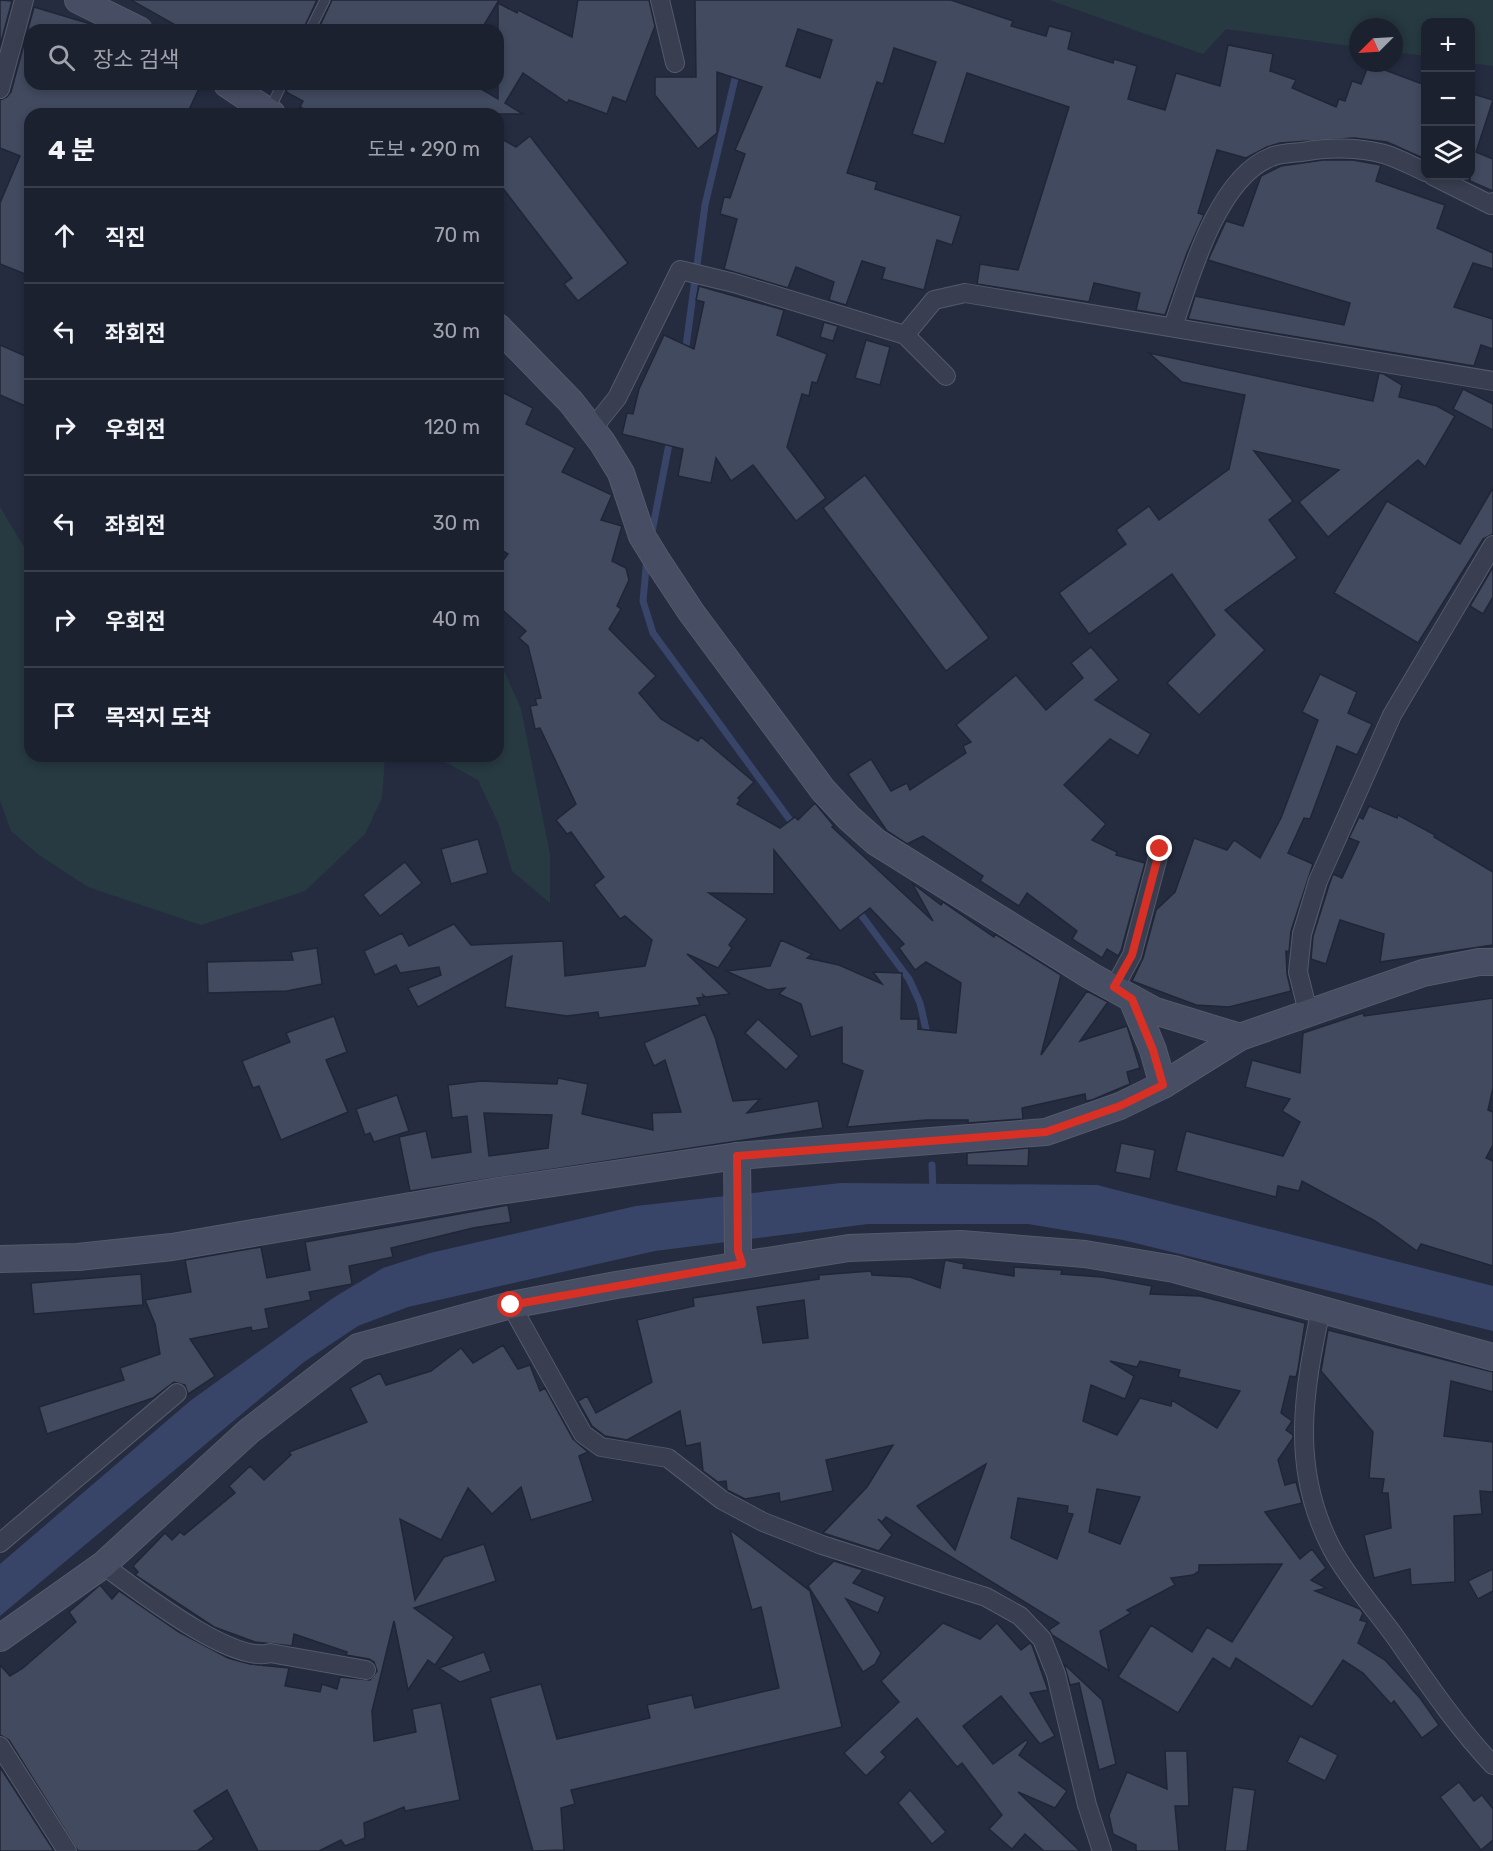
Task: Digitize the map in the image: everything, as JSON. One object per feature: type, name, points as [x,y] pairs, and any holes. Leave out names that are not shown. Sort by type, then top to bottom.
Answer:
[{"type":"street","points":[[0,89],[24,0]]},
{"type":"street","points":[[78,0],[127,24]]},
{"type":"street","points":[[660,0],[675,63]]},
{"type":"street","points":[[236,90],[263,108]]},
{"type":"street","points":[[1173,327],[1192,269],[1220,206],[1241,178],[1270,157],[1314,150],[1354,150],[1384,154],[1421,170]]},
{"type":"street","points":[[1440,180],[1472,197],[1491,204],[1493,202]]},
{"type":"street","points":[[592,429],[617,398],[680,270],[905,335],[946,376]]},
{"type":"street","points":[[905,335],[934,300],[965,293],[1493,381]]},
{"type":"street","points":[[504,333],[572,402],[592,429],[621,473],[642,536],[658,562],[795,753],[849,818],[885,848],[1090,976],[1155,1011],[1240,1037]]},
{"type":"street","points":[[1313,1011],[1305,1000],[1298,972],[1302,934],[1318,881],[1392,715],[1493,545]]},
{"type":"street","points":[[1160,849],[1123,993],[1153,1050],[1163,1085]]},
{"type":"street","points":[[0,1259],[78,1257],[172,1247],[498,1191],[1046,1132],[1111,1110],[1163,1085],[1240,1037],[1423,974],[1479,962],[1493,962]]},
{"type":"street","points":[[737,1164],[740,1257]]},
{"type":"street","points":[[0,1638],[103,1565],[249,1431],[358,1347],[511,1305],[740,1257],[849,1248],[961,1245],[1085,1254],[1174,1269],[1493,1357]]},
{"type":"street","points":[[511,1305],[583,1434],[601,1447],[668,1458],[722,1500],[763,1522],[822,1545],[986,1597],[1020,1616],[1042,1640],[1056,1674],[1087,1805],[1102,1851]]},
{"type":"street","points":[[1322,1309],[1303,1412],[1304,1462],[1314,1509],[1333,1550],[1419,1671],[1493,1764]]},
{"type":"street","points":[[0,1543],[177,1393]]},
{"type":"street","points":[[103,1565],[199,1631],[238,1650],[262,1655],[270,1653],[366,1670]]},
{"type":"street","points":[[0,1746],[67,1851]]},
{"type":"lane","points":[[313,24],[325,0]]},
{"type":"lane","points":[[273,108],[280,90]]},
{"type":"shaded area","points":[[1049,0],[1493,0],[1493,66],[1475,64],[1475,18],[1421,18],[1421,55],[1403,53],[1403,18],[1349,18],[1349,46],[1226,29],[1203,54]]},
{"type":"shaded area","points":[[0,507],[24,547],[24,762],[385,762],[382,798],[365,834],[305,891],[201,925],[88,887],[39,855],[11,831],[0,800]]},
{"type":"shaded area","points":[[504,671],[521,709],[550,854],[550,903],[512,871],[499,825],[478,780],[445,762],[504,762]]},
{"type":"water","points":[[841,1183],[1097,1185],[1493,1286],[1493,1331],[1123,1240],[1028,1224],[868,1224],[655,1251],[408,1307],[358,1326],[304,1362],[0,1616],[0,1564],[190,1401],[333,1298],[383,1268],[430,1253],[636,1206]]},
{"type":"building","points":[[0,0],[12,1],[0,46]]},
{"type":"building","points":[[131,0],[317,0],[306,24],[173,24]]},
{"type":"building","points":[[332,0],[499,0],[485,24],[321,24]]},
{"type":"building","points":[[578,0],[649,0],[655,26],[626,102],[613,97],[607,114],[569,100],[567,103],[523,73],[505,103],[523,114],[504,114],[504,108],[302,108],[300,107],[303,101],[286,92],[287,90],[483,90],[498,99],[498,90],[504,90],[504,24],[498,24],[498,3],[517,13],[518,10],[572,37]]},
{"type":"building","points":[[695,0],[951,0],[1013,21],[1011,26],[1046,36],[1049,26],[1072,32],[1068,49],[1113,63],[1114,59],[1137,66],[1128,99],[1165,110],[1176,73],[1220,86],[1228,45],[1273,54],[1270,71],[1296,80],[1292,88],[1336,107],[1339,99],[1345,101],[1352,81],[1361,84],[1366,72],[1390,72],[1421,84],[1421,157],[1387,142],[1354,138],[1280,143],[1246,158],[1217,150],[1198,213],[1204,215],[1187,253],[1165,315],[1136,310],[1140,293],[1094,283],[1089,302],[977,284],[980,264],[1018,270],[1069,107],[967,73],[944,144],[912,134],[936,62],[894,48],[883,84],[877,82],[847,173],[877,182],[875,189],[961,216],[952,245],[937,240],[924,290],[882,279],[885,268],[862,261],[846,305],[829,300],[834,282],[796,267],[788,288],[724,269],[737,219],[720,214],[724,197],[730,198],[745,154],[735,150],[762,87],[717,72],[717,133],[698,149],[655,95],[655,77],[696,77]],"holes":[[[798,29],[832,40],[820,78],[786,66]]]},
{"type":"building","points":[[34,7],[91,24],[29,24]]},
{"type":"building","points":[[24,44],[24,90],[198,90],[190,108],[24,108],[24,274],[0,264],[0,203],[20,156],[0,148],[0,100],[11,92]]},
{"type":"building","points":[[1475,95],[1493,100],[1476,152],[1493,159],[1493,191],[1470,181],[1475,180]]},
{"type":"building","points":[[530,136],[628,263],[578,301],[564,284],[572,278],[504,190],[504,140],[516,147]]},
{"type":"building","points":[[1323,160],[1353,160],[1381,165],[1376,181],[1445,205],[1437,228],[1493,253],[1493,269],[1473,263],[1454,307],[1493,319],[1493,349],[1481,345],[1474,366],[1188,319],[1195,296],[1344,325],[1350,303],[1208,260],[1226,221],[1243,226],[1261,176],[1281,166]]},
{"type":"building","points":[[699,286],[784,310],[777,335],[827,354],[817,383],[812,382],[809,396],[802,394],[787,447],[826,498],[796,521],[753,465],[731,481],[716,458],[711,483],[678,476],[683,449],[622,434],[627,413],[633,414],[639,389],[664,335],[694,349],[704,302],[696,300]]},
{"type":"building","points":[[824,322],[838,326],[833,341],[820,337]]},
{"type":"building","points":[[866,340],[890,347],[880,385],[855,378]]},
{"type":"building","points":[[0,345],[24,355],[24,405],[0,395]]},
{"type":"building","points":[[1149,353],[1373,401],[1379,373],[1384,374],[1402,385],[1399,397],[1437,406],[1455,416],[1425,467],[1418,460],[1328,537],[1299,502],[1339,470],[1254,451],[1293,501],[1269,520],[1297,558],[1225,610],[1265,650],[1199,715],[1167,683],[1215,635],[1172,574],[1089,634],[1059,593],[1126,544],[1116,530],[1149,506],[1159,520],[1229,469],[1245,395],[1182,382]]},
{"type":"building","points":[[1463,389],[1493,404],[1493,430],[1453,409]]},
{"type":"building","points":[[504,393],[533,408],[526,424],[575,448],[562,472],[612,495],[601,520],[622,526],[612,561],[626,568],[629,580],[617,606],[621,609],[609,629],[656,676],[639,693],[661,719],[698,741],[701,737],[754,782],[738,798],[740,800],[737,804],[780,828],[795,817],[798,820],[815,803],[834,826],[832,827],[933,921],[912,883],[941,905],[943,902],[994,937],[995,934],[1061,975],[1041,1055],[1087,991],[1108,1002],[1080,1041],[1127,1026],[1140,1068],[1127,1072],[1130,1084],[1092,1100],[1086,1101],[1085,1094],[1022,1108],[1023,1119],[968,1123],[968,1120],[926,1120],[847,1127],[863,1071],[842,1063],[842,1027],[811,1037],[801,1004],[779,994],[785,988],[768,990],[726,971],[770,966],[781,940],[812,954],[807,958],[839,965],[882,984],[873,972],[902,973],[901,1019],[918,1019],[918,1029],[956,1033],[961,983],[926,962],[915,970],[899,948],[904,944],[870,908],[840,931],[774,850],[774,894],[709,893],[747,919],[729,945],[732,948],[718,968],[687,954],[730,994],[706,997],[703,995],[704,997],[697,998],[700,1005],[599,1018],[598,1012],[567,1016],[505,1007],[512,956],[418,1007],[408,988],[441,975],[439,967],[400,973],[396,965],[375,975],[364,951],[402,933],[409,946],[454,924],[471,945],[563,941],[565,976],[645,966],[652,940],[625,916],[620,919],[594,885],[604,877],[571,832],[567,834],[556,820],[576,804],[540,728],[535,729],[530,706],[537,705],[535,699],[541,698],[528,646],[519,638],[526,631],[504,611],[504,559],[508,554],[504,552]]},
{"type":"building","points":[[865,475],[989,638],[946,671],[823,508]]},
{"type":"building","points":[[1493,488],[1493,534],[1483,539],[1418,643],[1334,593],[1387,501],[1460,544]]},
{"type":"building","points":[[1493,567],[1493,597],[1483,614],[1470,606]]},
{"type":"building","points":[[1091,647],[1119,680],[1095,700],[1151,734],[1138,756],[1110,739],[1064,785],[1106,824],[1092,840],[1117,852],[1116,855],[1145,863],[1121,951],[1118,956],[1107,949],[1102,958],[1072,939],[1077,931],[1027,893],[1019,906],[980,881],[983,876],[923,836],[907,844],[887,831],[848,774],[871,759],[891,791],[907,783],[910,790],[966,753],[963,746],[971,742],[956,725],[1016,675],[1046,710],[1083,678],[1071,663]]},
{"type":"building","points":[[1320,674],[1357,692],[1348,713],[1372,724],[1357,755],[1337,746],[1310,819],[1304,818],[1288,853],[1313,864],[1291,931],[1289,952],[1286,951],[1287,974],[1291,991],[1229,1007],[1196,1005],[1132,981],[1143,958],[1156,910],[1175,892],[1194,838],[1227,850],[1234,840],[1260,858],[1281,818],[1318,720],[1302,712]]},
{"type":"building","points":[[1369,806],[1397,818],[1398,815],[1435,835],[1434,837],[1493,872],[1493,945],[1380,962],[1384,934],[1340,920],[1326,964],[1311,959],[1313,936],[1333,874],[1342,878],[1359,842],[1349,838],[1359,817],[1363,819]]},
{"type":"building","points":[[478,839],[488,873],[451,884],[441,849]]},
{"type":"building","points":[[405,862],[422,883],[380,916],[363,895]]},
{"type":"building","points":[[317,948],[322,984],[287,991],[208,993],[207,962],[293,960],[291,952]]},
{"type":"building","points":[[1493,998],[1493,1088],[1488,1110],[1493,1112],[1493,1145],[1486,1158],[1493,1161],[1493,1266],[1421,1244],[1417,1251],[1375,1221],[1302,1181],[1299,1191],[1278,1186],[1276,1197],[1176,1171],[1186,1131],[1283,1156],[1300,1122],[1282,1111],[1290,1099],[1245,1087],[1252,1060],[1300,1073],[1303,1033],[1363,1013],[1364,1016]]},
{"type":"building","points":[[705,1014],[715,1037],[733,1101],[760,1099],[747,1113],[818,1101],[823,1128],[410,1191],[399,1137],[426,1131],[432,1158],[471,1152],[467,1116],[452,1118],[448,1085],[481,1081],[557,1084],[558,1078],[588,1084],[582,1114],[653,1130],[652,1113],[681,1112],[665,1060],[654,1066],[644,1043]],"holes":[[[484,1113],[552,1115],[548,1148],[489,1156]]]},
{"type":"building","points":[[334,1016],[347,1052],[326,1060],[348,1112],[281,1140],[259,1086],[253,1088],[242,1061],[290,1042],[286,1033]]},
{"type":"building","points":[[758,1019],[799,1056],[786,1070],[745,1033]]},
{"type":"building","points":[[397,1095],[409,1131],[374,1142],[370,1133],[365,1135],[356,1109]]},
{"type":"building","points":[[1121,1143],[1155,1150],[1150,1179],[1115,1172]]},
{"type":"building","points":[[1029,1148],[1028,1166],[967,1165],[967,1153]]},
{"type":"building","points":[[508,1205],[511,1222],[473,1228],[391,1248],[393,1257],[349,1266],[352,1284],[309,1292],[311,1300],[265,1309],[269,1328],[252,1331],[251,1327],[190,1339],[215,1376],[188,1394],[185,1385],[174,1382],[153,1398],[47,1434],[39,1407],[124,1380],[120,1368],[160,1354],[155,1324],[145,1300],[191,1292],[185,1260],[261,1247],[267,1278],[310,1270],[305,1242]]},
{"type":"building","points":[[945,1260],[964,1264],[963,1268],[1014,1276],[1014,1267],[1062,1270],[1061,1274],[1102,1277],[1152,1286],[1150,1294],[1200,1296],[1305,1323],[1296,1377],[1290,1376],[1281,1413],[1292,1421],[1286,1430],[1293,1435],[1293,1438],[1278,1460],[1285,1485],[1296,1482],[1302,1503],[1265,1512],[1300,1559],[1312,1549],[1326,1568],[1311,1580],[1326,1588],[1315,1591],[1360,1609],[1363,1613],[1360,1620],[1367,1622],[1358,1643],[1385,1660],[1420,1698],[1439,1725],[1422,1738],[1394,1701],[1391,1704],[1363,1673],[1343,1660],[1312,1707],[1236,1658],[1230,1669],[1213,1658],[1178,1713],[1118,1677],[1151,1625],[1192,1652],[1207,1627],[1232,1642],[1282,1564],[1199,1565],[1199,1571],[1193,1575],[1171,1578],[1175,1585],[1127,1610],[1131,1613],[1100,1631],[1109,1671],[1052,1635],[1049,1630],[1059,1623],[886,1517],[882,1522],[878,1519],[892,1535],[879,1551],[823,1533],[867,1487],[893,1445],[826,1460],[833,1491],[780,1502],[779,1493],[745,1499],[727,1490],[726,1481],[718,1482],[703,1471],[700,1443],[686,1446],[680,1411],[627,1440],[605,1436],[592,1426],[578,1401],[587,1396],[596,1413],[652,1382],[637,1320],[694,1306],[693,1298],[819,1279],[819,1275],[871,1271],[872,1275],[910,1277],[940,1288]],"holes":[[[804,1300],[808,1338],[763,1343],[757,1307]],[[1110,1361],[1137,1367],[1140,1361],[1180,1370],[1178,1377],[1240,1391],[1217,1428],[1172,1400],[1171,1406],[1140,1398],[1117,1435],[1083,1421],[1091,1385],[1125,1399],[1134,1376]],[[986,1464],[955,1550],[917,1506]],[[1097,1489],[1140,1497],[1120,1544],[1089,1532]],[[1018,1498],[1068,1506],[1067,1513],[1073,1514],[1057,1559],[1011,1538]]]},
{"type":"building","points":[[141,1274],[143,1305],[34,1314],[31,1283]]},
{"type":"building","points":[[1328,1330],[1493,1372],[1493,1392],[1451,1381],[1444,1436],[1493,1442],[1493,1492],[1480,1491],[1482,1514],[1454,1516],[1455,1582],[1411,1585],[1410,1569],[1374,1578],[1364,1535],[1391,1528],[1388,1493],[1382,1493],[1384,1479],[1369,1478],[1373,1432],[1321,1371]]},
{"type":"building","points":[[503,1345],[518,1369],[530,1365],[540,1391],[545,1388],[573,1439],[588,1452],[579,1456],[593,1501],[531,1520],[521,1487],[492,1514],[468,1488],[441,1540],[400,1519],[415,1600],[444,1557],[484,1544],[496,1581],[414,1608],[454,1637],[435,1665],[428,1660],[408,1690],[394,1621],[372,1711],[374,1741],[416,1732],[412,1709],[441,1703],[460,1800],[405,1811],[404,1807],[364,1823],[365,1838],[345,1846],[341,1840],[319,1851],[258,1851],[227,1790],[194,1811],[214,1839],[197,1851],[78,1851],[9,1740],[0,1735],[0,1665],[10,1676],[23,1668],[76,1622],[69,1612],[100,1585],[112,1599],[119,1591],[179,1632],[228,1658],[250,1664],[289,1668],[285,1686],[320,1692],[322,1684],[337,1689],[340,1677],[370,1680],[377,1671],[374,1662],[369,1659],[346,1655],[347,1652],[294,1634],[292,1646],[255,1642],[214,1627],[135,1575],[138,1572],[133,1566],[165,1533],[172,1540],[180,1532],[184,1535],[235,1493],[229,1486],[250,1466],[264,1480],[291,1455],[289,1452],[367,1422],[350,1388],[380,1373],[386,1385],[431,1371],[461,1348],[473,1363]]},
{"type":"building","points":[[730,1530],[810,1591],[842,1727],[571,1790],[575,1804],[561,1808],[564,1850],[533,1851],[490,1698],[541,1684],[557,1739],[650,1718],[647,1705],[692,1695],[695,1708],[779,1688],[761,1607],[752,1610]]},
{"type":"building","points":[[834,1561],[863,1570],[853,1583],[885,1597],[878,1613],[846,1599],[881,1653],[875,1664],[863,1672],[808,1586]]},
{"type":"building","points":[[1493,1569],[1493,1591],[1478,1599],[1468,1581]]},
{"type":"building","points":[[943,1623],[980,1639],[997,1623],[1021,1650],[1030,1643],[1032,1645],[1048,1690],[1030,1693],[1055,1736],[1040,1744],[1001,1696],[963,1726],[993,1764],[1026,1740],[1028,1742],[1019,1755],[1067,1791],[1055,1808],[1018,1792],[1080,1851],[1044,1851],[1025,1834],[1012,1849],[989,1829],[1002,1815],[962,1763],[957,1767],[917,1718],[881,1752],[886,1757],[866,1776],[844,1753],[899,1702],[881,1681]]},
{"type":"building","points":[[484,1652],[491,1671],[460,1682],[439,1668]]},
{"type":"building","points":[[1064,1664],[1102,1700],[1116,1764],[1099,1770],[1079,1683],[1070,1685]]},
{"type":"building","points":[[1300,1736],[1338,1755],[1325,1781],[1287,1762]]},
{"type":"building","points":[[1165,1751],[1187,1751],[1189,1806],[1175,1806],[1179,1851],[1136,1851],[1136,1845],[1113,1834],[1109,1815],[1127,1772],[1167,1789]]},
{"type":"building","points":[[0,1767],[54,1851],[0,1851]]},
{"type":"building","points":[[1459,1782],[1474,1801],[1482,1795],[1493,1809],[1493,1840],[1481,1850],[1440,1797]]},
{"type":"building","points":[[1233,1787],[1255,1790],[1247,1851],[1225,1851]]},
{"type":"building","points":[[910,1790],[946,1832],[932,1844],[898,1803]]},
{"type":"waterway","points":[[685,354],[705,205],[737,70]]},
{"type":"waterway","points":[[651,537],[670,439]]},
{"type":"waterway","points":[[647,557],[643,601],[653,633],[795,827]]},
{"type":"waterway","points":[[856,908],[909,979],[920,1003],[928,1038]]},
{"type":"waterway","points":[[932,1165],[933,1193]]},
{"type":"route","points":[[511,1305],[742,1264],[738,1251],[737,1156],[1046,1132],[1083,1121],[1163,1085],[1153,1050],[1132,999],[1114,987],[1132,955],[1160,849]]}]
